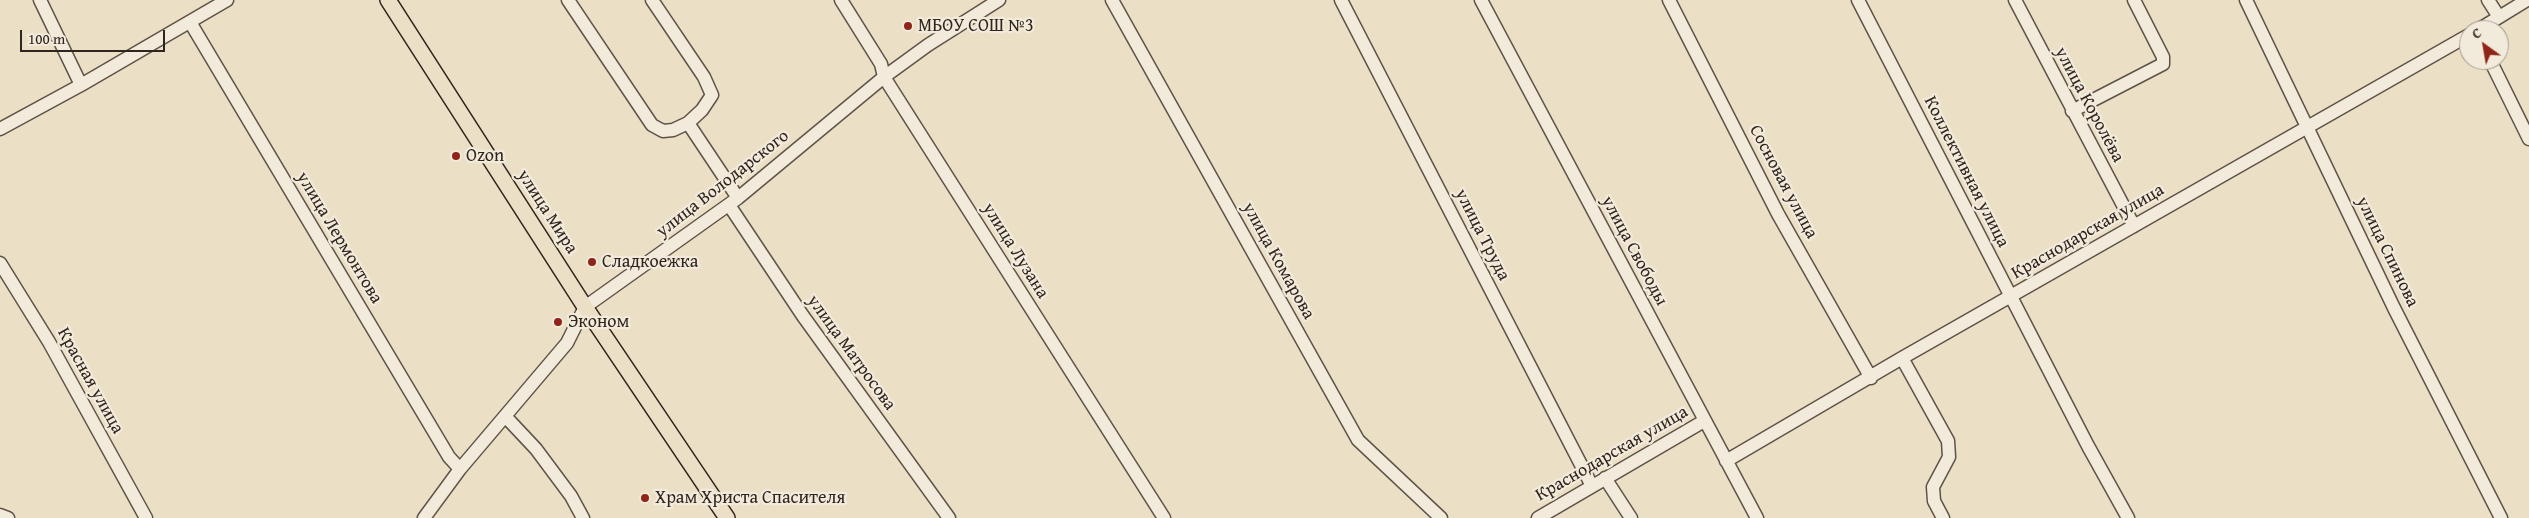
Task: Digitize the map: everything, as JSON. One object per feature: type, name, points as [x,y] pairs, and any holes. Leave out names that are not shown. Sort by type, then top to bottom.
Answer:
[{"type":"main road","name":"улица Мира","points":[[388,0],[586,307],[727,518]]},
{"type":"street","points":[[40,0],[81,85]]},
{"type":"street","points":[[0,129],[81,85],[227,0]]},
{"type":"street","points":[[568,0],[652,125],[663,131],[673,130],[688,123],[702,110],[712,95],[704,78],[652,0]]},
{"type":"street","name":"улица Лузана","points":[[841,0],[881,64],[884,77],[1164,518]]},
{"type":"street","name":"улица Володарского","points":[[427,517],[460,469],[567,343],[586,307],[734,202],[884,77],[928,45],[999,0]]},
{"type":"street","name":"улица Комарова","points":[[1112,0],[1358,440],[1441,518]]},
{"type":"street","name":"улица Труда","points":[[1342,0],[1592,486]]},
{"type":"street","name":"улица Свободы","points":[[1481,0],[1756,518]]},
{"type":"street","name":"Сосновая улица","points":[[1670,0],[1778,214],[1871,378]]},
{"type":"street","name":"Коллективная улица","points":[[1858,0],[2128,518]]},
{"type":"street","name":"улица Королёва","points":[[2015,0],[2134,226]]},
{"type":"street","points":[[2072,110],[2163,64],[2162,56],[2134,0]]},
{"type":"street","name":"улица Спинова","points":[[2246,0],[2307,128],[2501,518]]},
{"type":"street","points":[[2488,0],[2499,18]]},
{"type":"street","points":[[2496,20],[2527,0]]},
{"type":"street","name":"улица Лермонтова","points":[[190,22],[449,457],[460,469]]},
{"type":"street","name":"Краснодарская улица","points":[[1726,462],[1902,358],[2459,41]]},
{"type":"street","points":[[2495,70],[2529,139]]},
{"type":"street","name":"улица Матросова","points":[[688,123],[803,316],[949,518]]},
{"type":"street","name":"Красная улица","points":[[0,263],[49,342],[146,518]]},
{"type":"street","points":[[1902,358],[1948,441],[1949,456],[1933,488],[1934,501],[1943,518]]},
{"type":"street","points":[[505,416],[536,449],[571,496],[583,518]]},
{"type":"street","name":"Краснодарская улица","points":[[1538,518],[1704,421]]},
{"type":"street","points":[[1605,478],[1631,518]]},
{"type":"street","points":[[0,515],[8,518]]},
{"type":"place","name":"МБОУ СОШ №3","points":[[908,26]]},
{"type":"place","name":"Ozon","points":[[456,156]]},
{"type":"place","name":"Сладкоежка","points":[[592,262]]},
{"type":"place","name":"Эконом","points":[[558,322]]},
{"type":"place","name":"Храм Христа Спасителя","points":[[645,498]]}]
